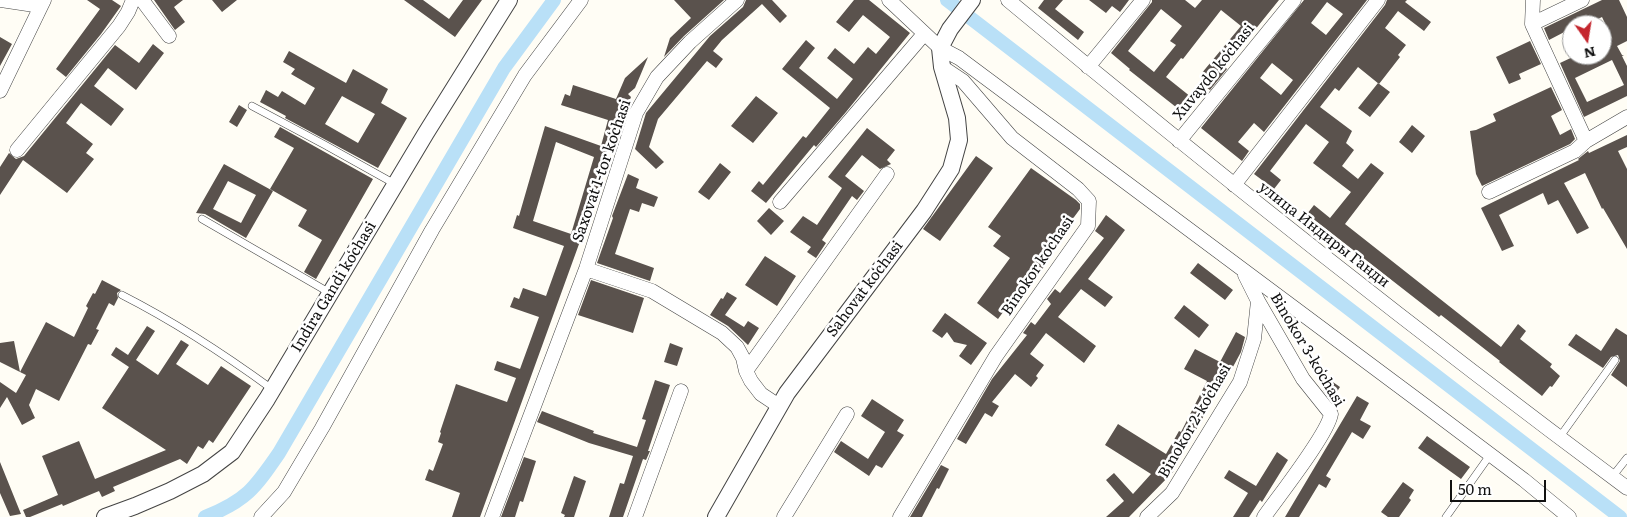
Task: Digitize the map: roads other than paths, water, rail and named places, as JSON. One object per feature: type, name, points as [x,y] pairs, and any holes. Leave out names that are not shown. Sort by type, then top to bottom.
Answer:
[{"type":"street","points":[[0,90],[42,3],[1,0]]},
{"type":"street","points":[[17,150],[119,26],[128,12],[132,0]]},
{"type":"street","points":[[142,0],[169,36]]},
{"type":"street","name":"Indira Gandi koʻchasi","points":[[105,517],[170,491],[203,474],[223,460],[239,442],[509,0]]},
{"type":"street","points":[[261,517],[284,492],[322,428],[432,230],[525,75],[581,0]]},
{"type":"street","name":"Saxovat 1-tor koʻchasi","points":[[492,517],[586,269],[636,113],[658,78],[690,42],[737,0]]},
{"type":"street","points":[[889,0],[940,48],[959,58],[1490,455],[1569,517]]},
{"type":"street","points":[[940,48],[950,29],[972,0]]},
{"type":"street","name":"улица Индиры Ганди","points":[[1008,0],[1178,141],[1558,438],[1627,488]]},
{"type":"street","points":[[1088,67],[1143,0]]},
{"type":"street","name":"Xuvaydo koʻchasi","points":[[1178,141],[1294,0]]},
{"type":"street","points":[[1234,185],[1378,0]]},
{"type":"street","points":[[1533,0],[1532,24],[1586,142]]},
{"type":"street","points":[[1532,24],[1582,0]]},
{"type":"street","points":[[780,202],[924,34]]},
{"type":"street","name":"Sahovat koʻchasi","points":[[716,517],[787,393],[924,211],[951,169],[959,140],[957,118],[942,67],[940,48]]},
{"type":"street","name":"Binokor koʻchasi","points":[[900,517],[996,356],[1088,226],[1089,201],[1078,188],[1012,138],[963,81],[942,67]]},
{"type":"street","points":[[1488,192],[1575,150],[1627,117]]},
{"type":"street","points":[[746,371],[888,174]]},
{"type":"street","points":[[586,269],[652,291],[722,333],[737,346],[743,358],[746,371],[761,394],[779,406]]},
{"type":"street","name":"Binokor 3-koʻchasi","points":[[1244,272],[1258,301],[1303,379],[1330,414],[1330,419],[1318,440],[1264,517]]},
{"type":"street","name":"Binokor 2-koʻchasi","points":[[1147,517],[1172,494],[1240,382],[1254,339],[1258,301]]},
{"type":"street","points":[[635,517],[681,391]]},
{"type":"street","points":[[784,517],[847,414]]},
{"type":"lane","points":[[252,106],[326,144],[396,185]]},
{"type":"lane","points":[[202,219],[331,293]]},
{"type":"lane","points":[[122,295],[162,316],[222,353],[272,389]]},
{"type":"lane","points":[[1558,438],[1616,360]]},
{"type":"lane","points":[[1446,517],[1490,455]]},
{"type":"lane","points":[[1612,478],[1627,458]]},
{"type":"waterway","points":[[205,517],[240,499],[263,476],[279,453],[504,68],[554,0]]},
{"type":"waterway","points":[[947,0],[1620,517]]}]
